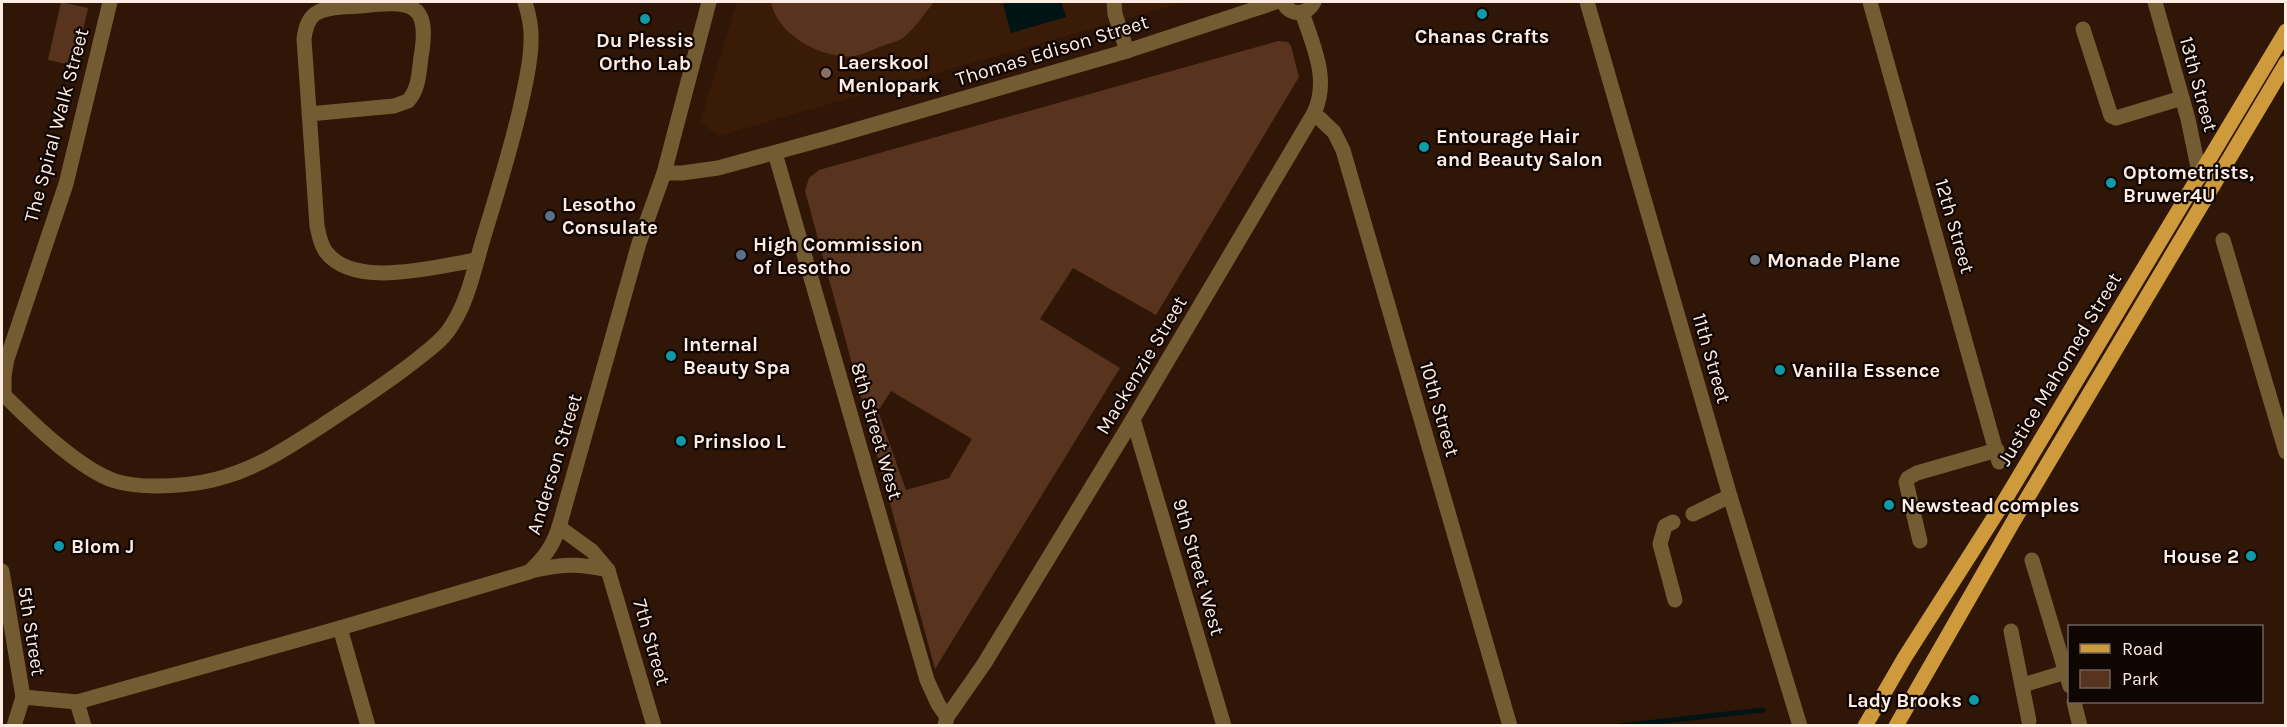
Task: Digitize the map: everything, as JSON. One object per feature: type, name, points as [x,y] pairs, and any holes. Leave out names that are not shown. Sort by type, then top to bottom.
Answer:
[{"type":"main road","name":"Justice Mahomed Street","points":[[1866,726],[1905,657],[2000,508],[2286,31]]},
{"type":"main road","name":"Justice Mahomed Street","points":[[1896,726],[2013,522],[2286,63]]},
{"type":"street","name":"The Spiral Walk Street","points":[[3,395],[7,359],[66,184],[110,2]]},
{"type":"street","points":[[309,114],[394,106],[408,101],[417,85],[425,37],[425,26],[416,8],[394,2],[331,9],[315,14],[306,28],[304,39],[309,114],[317,226],[320,242],[335,261],[351,268],[386,274],[477,260]]},
{"type":"street","points":[[3,395],[66,450],[105,477],[131,484],[157,485],[227,477],[286,448],[377,390],[435,344],[452,326],[462,305],[513,140],[527,73],[531,21],[525,2]]},
{"type":"street","name":"Anderson Street","points":[[530,572],[550,551],[559,527],[639,243],[664,173],[709,2]]},
{"type":"street","points":[[1114,2],[1115,14],[1127,51]]},
{"type":"street","name":"Thomas Edison Street","points":[[664,173],[708,170],[775,153],[1127,51],[1276,2]]},
{"type":"street","points":[[1283,2],[1292,11],[1302,12],[1311,7],[1314,2]]},
{"type":"street","name":"11th Street","points":[[1587,2],[1730,496],[1800,726]]},
{"type":"street","name":"12th Street","points":[[1870,2],[1998,456],[1917,473],[1908,478],[1906,482],[1920,541]]},
{"type":"street","name":"13th Street","points":[[2155,2],[2182,98],[2200,177]]},
{"type":"street","name":"Mackenzie Street","points":[[946,721],[984,664],[1133,420],[1314,113],[1320,101],[1322,83],[1302,12]]},
{"type":"street","points":[[2083,30],[2111,116],[2116,118],[2182,98]]},
{"type":"street","name":"10th Street","points":[[1314,113],[1334,132],[1343,150],[1510,726]]},
{"type":"street","name":"8th Street West","points":[[775,153],[927,680],[946,721]]},
{"type":"street","points":[[2223,240],[2286,452]]},
{"type":"street","name":"9th Street West","points":[[1133,420],[1224,726]]},
{"type":"street","points":[[1693,514],[1730,496]]},
{"type":"street","points":[[1673,522],[1665,526],[1660,544],[1675,600]]},
{"type":"street","name":"7th Street","points":[[559,527],[592,551],[608,570],[654,726]]},
{"type":"street","points":[[2023,685],[2068,679],[2032,560]]},
{"type":"street","points":[[14,726],[23,697],[77,702],[530,572],[566,564],[608,570]]},
{"type":"street","name":"5th Street","points":[[2,571],[23,697]]},
{"type":"street","points":[[340,628],[368,726]]},
{"type":"street","points":[[2011,631],[2029,721]]},
{"type":"street","points":[[77,702],[84,726]]},
{"type":"street","points":[[2074,703],[2080,726]]},
{"type":"shaded area","name":"Laerskool Menlopark","points":[[737,2],[1184,2],[719,136],[700,122]]},
{"type":"shaded area","points":[[1061,2],[1066,17],[1011,33],[1003,4]]},
{"type":"green space","points":[[61,2],[88,8],[75,66],[48,60]]},
{"type":"green space","points":[[771,2],[934,2],[902,39],[855,56],[842,56],[816,49],[792,35],[775,14]]},
{"type":"green space","points":[[1278,41],[1288,42],[1291,46],[1299,77],[1156,315],[1073,268],[1040,319],[1120,368],[935,669],[805,191],[809,178],[819,170]],"holes":[[[891,391],[972,439],[949,478],[906,490],[878,411]]]},
{"type":"waterway","points":[[1619,726],[1763,710]]},
{"type":"place","name":"Chanas Crafts","points":[[1482,14]]},
{"type":"place","name":"Du Plessis Ortho Lab","points":[[645,19]]},
{"type":"place","name":"Laerskool Menlopark","points":[[826,73]]},
{"type":"place","name":"Entourage Hair and Beauty Salon","points":[[1424,147]]},
{"type":"place","name":"Optometrists, Bruwer4U","points":[[2111,183]]},
{"type":"place","name":"Lesotho Consulate","points":[[550,216]]},
{"type":"place","name":"High Commission of Lesotho","points":[[741,255]]},
{"type":"place","name":"Monade Plane","points":[[1755,260]]},
{"type":"place","name":"Internal Beauty Spa","points":[[671,356]]},
{"type":"place","name":"Vanilla Essence","points":[[1780,370]]},
{"type":"place","name":"Prinsloo L","points":[[681,441]]},
{"type":"place","name":"Newstead comples","points":[[1889,505]]},
{"type":"place","name":"Blom J","points":[[59,546]]},
{"type":"place","name":"House 2","points":[[2251,556]]},
{"type":"place","name":"Lady Brooks","points":[[1974,700]]}]
